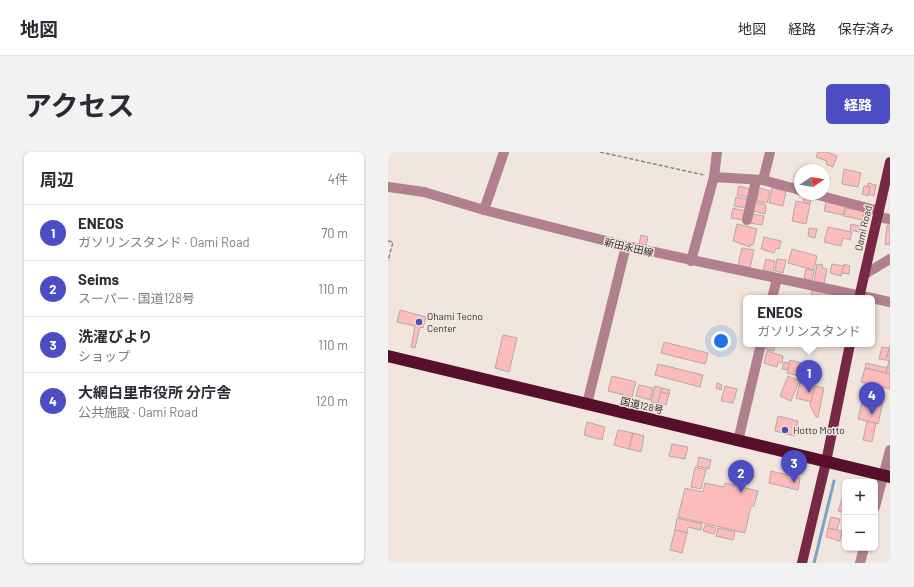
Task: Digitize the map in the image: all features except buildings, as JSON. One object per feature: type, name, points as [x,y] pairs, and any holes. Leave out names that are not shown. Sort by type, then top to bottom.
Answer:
[{"type":"highway","name":"国道128号","points":[[388,356],[887,476]]},
{"type":"main road","name":"Oami Road","points":[[860,295],[890,162]]},
{"type":"main road","points":[[802,563],[826,462],[849,347]]},
{"type":"street","points":[[484,210],[504,152]]},
{"type":"street","points":[[691,261],[714,177],[717,152]]},
{"type":"street","points":[[747,220],[759,180],[770,152]]},
{"type":"street","points":[[714,177],[759,180],[794,189]]},
{"type":"street","name":"新田永田線","points":[[388,187],[424,192],[484,210],[626,246],[850,295]]},
{"type":"street","points":[[830,199],[879,214],[889,219]]},
{"type":"street","points":[[587,404],[626,246]]},
{"type":"street","points":[[865,274],[890,259]]},
{"type":"street","points":[[773,295],[777,279]]},
{"type":"street","name":"新田永田線","points":[[875,299],[890,302]]},
{"type":"street","points":[[738,441],[760,347]]},
{"type":"street","points":[[878,499],[887,476],[890,450]]},
{"type":"street","points":[[860,563],[863,551]]},
{"type":"path","points":[[600,152],[714,177]]},
{"type":"path","points":[[388,241],[393,242],[388,261]]},
{"type":"waterway","points":[[814,563],[834,481]]},
{"type":"place","name":"Ohami Tecno Center","points":[[419,322]]},
{"type":"place","name":"ENEOS","points":[[809,393]]},
{"type":"place","name":"大網白里市役所 分庁舎","points":[[872,415]]},
{"type":"place","name":"Hotto Motto","points":[[785,430]]},
{"type":"place","name":"洗濯びより","points":[[794,483]]},
{"type":"place","name":"Seims","points":[[741,493]]}]
